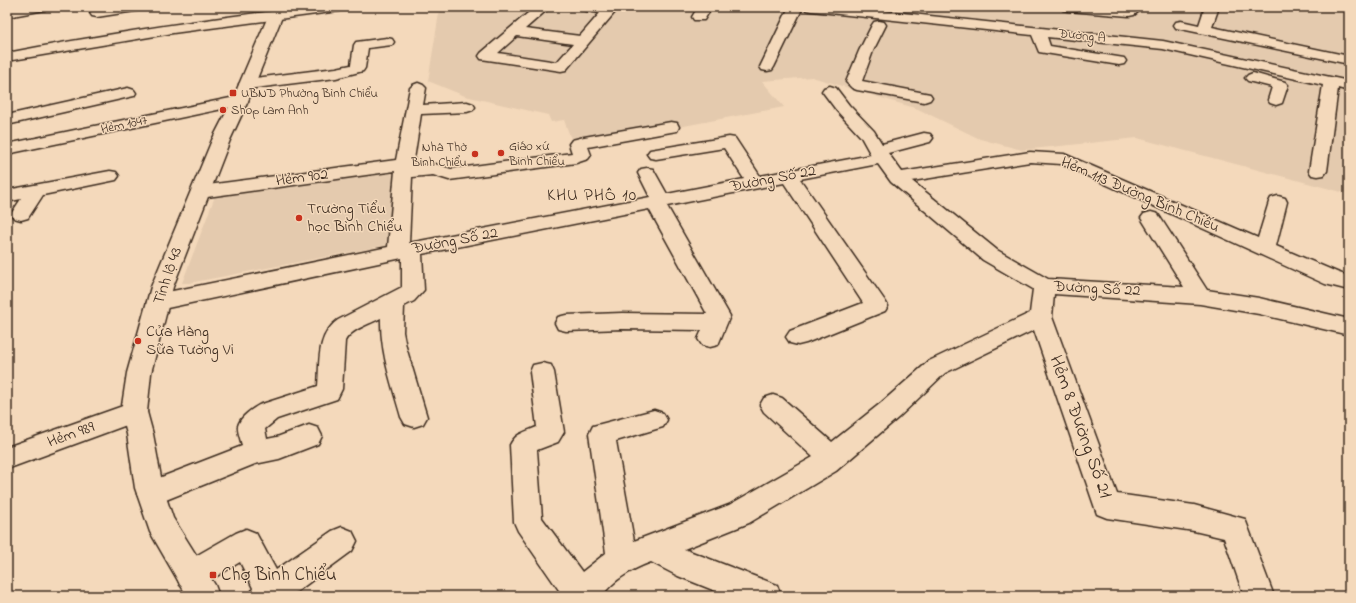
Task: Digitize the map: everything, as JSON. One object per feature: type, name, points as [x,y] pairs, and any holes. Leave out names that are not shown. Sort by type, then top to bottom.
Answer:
[{"type":"street","points":[[7,13],[40,7]]},
{"type":"street","points":[[98,13],[135,7]]},
{"type":"street","points":[[7,57],[85,41],[278,11],[340,7]]},
{"type":"street","points":[[543,7],[516,32],[486,56],[561,67],[609,11],[586,7]]},
{"type":"street","points":[[767,67],[796,7]]},
{"type":"street","name":"Đường A","points":[[811,7],[878,15],[916,13],[1038,31],[1163,44],[1349,86]]},
{"type":"street","points":[[1068,7],[1129,12],[1137,7]]},
{"type":"street","points":[[1204,30],[1212,7]]},
{"type":"street","name":"Tỉnh lộ 43","points":[[198,586],[160,523],[151,494],[134,412],[139,373],[162,287],[221,140],[278,11]]},
{"type":"street","points":[[924,97],[857,85],[854,82],[878,15],[941,34]]},
{"type":"street","points":[[1175,47],[1183,19],[1204,30],[1348,60]]},
{"type":"street","points":[[1038,31],[1044,49],[1119,60]]},
{"type":"street","points":[[516,32],[583,41]]},
{"type":"street","name":"Hẻm 1047","points":[[7,149],[243,92],[358,68],[361,45],[387,42]]},
{"type":"street","points":[[1216,57],[1215,68],[1280,85],[1276,100]]},
{"type":"street","points":[[1318,171],[1331,82]]},
{"type":"street","points":[[258,452],[252,426],[260,416],[328,392],[331,386],[333,341],[338,332],[346,326],[406,296],[413,290],[405,250],[403,168],[418,88]]},
{"type":"street","points":[[830,91],[843,108],[868,135],[879,154],[924,138]]},
{"type":"street","points":[[7,120],[128,93]]},
{"type":"street","points":[[414,110],[467,108]]},
{"type":"street","name":"Hẻm 902","points":[[200,192],[403,168],[435,169],[449,175],[576,158],[582,155],[578,144],[584,142],[671,127]]},
{"type":"street","points":[[656,154],[729,142],[756,183]]},
{"type":"street","name":"Đường Số 22","points":[[158,302],[405,250],[756,183],[879,154],[898,178],[990,255],[1044,286],[1200,296],[1259,306],[1349,327]]},
{"type":"street","name":"Hẻm 113 Đường Bính Chiếu","points":[[898,178],[1030,157],[1064,159],[1333,279],[1349,283]]},
{"type":"street","points":[[566,323],[622,321],[713,330],[719,316],[659,201],[647,173]]},
{"type":"street","points":[[7,196],[110,176]]},
{"type":"street","points":[[789,176],[877,306],[798,338]]},
{"type":"street","points":[[21,214],[36,190]]},
{"type":"street","points":[[1265,249],[1278,202]]},
{"type":"street","points":[[1151,218],[1200,296]]},
{"type":"street","points":[[542,372],[551,432],[523,445],[528,522],[582,596],[595,580],[622,559],[740,514],[832,458],[890,410],[937,367],[1041,317],[1044,286]]},
{"type":"street","points":[[393,303],[392,332],[394,347],[414,417]]},
{"type":"street","name":"Hẻm 8 Đường Số 21","points":[[1041,317],[1107,505],[1194,518],[1235,528],[1260,596]]},
{"type":"street","points":[[773,405],[832,458]]},
{"type":"street","name":"Hẻm 989","points":[[7,458],[134,412]]},
{"type":"street","points":[[622,559],[602,434],[654,420]]},
{"type":"street","points":[[151,494],[205,471],[258,452],[279,448],[309,436]]},
{"type":"street","points":[[198,586],[246,543],[268,594],[342,542]]},
{"type":"street","points":[[653,548],[689,566],[766,596]]},
{"type":"shaded area","points":[[440,7],[1349,7],[1349,194],[1137,138],[1022,150],[980,139],[918,109],[812,77],[762,81],[784,107],[574,147],[564,120],[551,122],[548,115],[465,96],[428,81]]},
{"type":"shaded area","name":"Trường Tiểu học Bình Chiểu","points":[[395,169],[388,245],[189,283],[182,283],[217,191]]},
{"type":"place","name":"UBND Phường Bình Chiểu","points":[[233,93]]},
{"type":"place","name":"Shop Lam Anh","points":[[223,110]]},
{"type":"place","name":"Giáo xứ Bình Chiểu","points":[[501,153]]},
{"type":"place","name":"Nhà Thờ Bình Chiểu","points":[[475,154]]},
{"type":"place","name":"Trường Tiểu học Bình Chiểu","points":[[299,218]]},
{"type":"place","name":"Cửa Hàng Sữa Tường Vi","points":[[138,341]]},
{"type":"place","name":"Chợ Bình Chiểu","points":[[213,575]]},
{"type":"district","name":"KHU PHỐ 10","points":[[592,195]]}]
